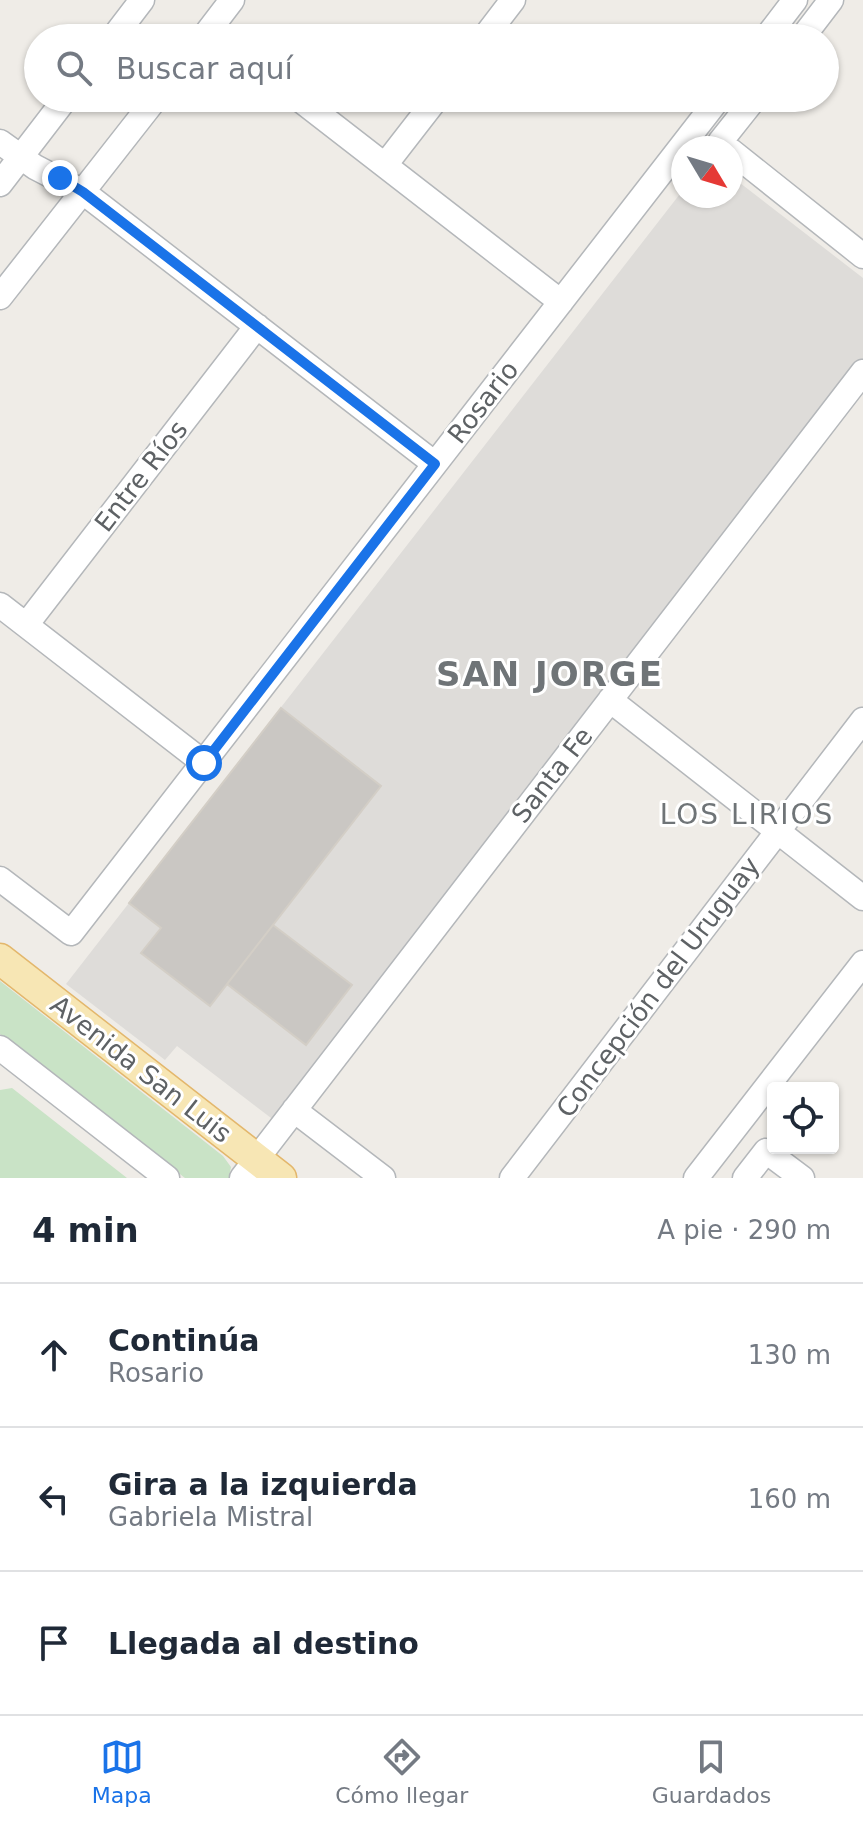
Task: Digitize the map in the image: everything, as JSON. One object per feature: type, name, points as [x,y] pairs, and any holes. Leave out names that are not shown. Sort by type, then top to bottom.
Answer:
[{"type":"main road","name":"Avenida San Luis","points":[[0,959],[249,1168],[281,1178]]},
{"type":"street","points":[[124,24],[142,0]]},
{"type":"street","points":[[218,24],[232,0]]},
{"type":"street","points":[[495,24],[513,0]]},
{"type":"street","points":[[777,24],[795,0]]},
{"type":"street","points":[[813,24],[831,0]]},
{"type":"street","points":[[0,184],[55,112]]},
{"type":"street","points":[[0,297],[145,112]]},
{"type":"street","points":[[316,112],[561,302]]},
{"type":"street","points":[[385,165],[426,112]]},
{"type":"street","name":"Rosario","points":[[0,879],[71,933],[708,112]]},
{"type":"street","points":[[733,136],[747,112]]},
{"type":"street","points":[[0,142],[20,157],[83,192],[435,464]]},
{"type":"street","points":[[743,161],[863,256]]},
{"type":"street","name":"Entre Ríos","points":[[26,625],[257,326]]},
{"type":"street","name":"Santa Fe","points":[[249,1168],[863,372]]},
{"type":"street","points":[[0,605],[204,763]]},
{"type":"street","points":[[610,700],[863,898]]},
{"type":"street","name":"Concepción del Uruguay","points":[[512,1178],[863,720]]},
{"type":"street","points":[[696,1178],[863,963]]},
{"type":"street","points":[[0,1048],[167,1178]]},
{"type":"street","points":[[294,1110],[383,1178]]},
{"type":"street","points":[[745,1178],[766,1151],[802,1178]]},
{"type":"shaded area","points":[[743,185],[863,278],[863,361],[275,1121],[177,1046],[165,1060],[66,984],[671,205],[671,208],[743,208]]},
{"type":"green space","points":[[0,981],[223,1156],[231,1167],[229,1178],[185,1178],[0,1034]]},
{"type":"green space","points":[[12,1088],[127,1178],[0,1178],[0,1090]]},
{"type":"building","points":[[281,708],[381,786],[210,1006],[141,953],[161,928],[129,903]]},
{"type":"building","points":[[273,925],[352,985],[306,1045],[227,984]]},
{"type":"district","name":"SAN JORGE","points":[[550,674]]},
{"type":"district","name":"LOS LIRIOS","points":[[747,814]]},
{"type":"route","points":[[60,178],[83,192],[435,464],[204,763]]}]
